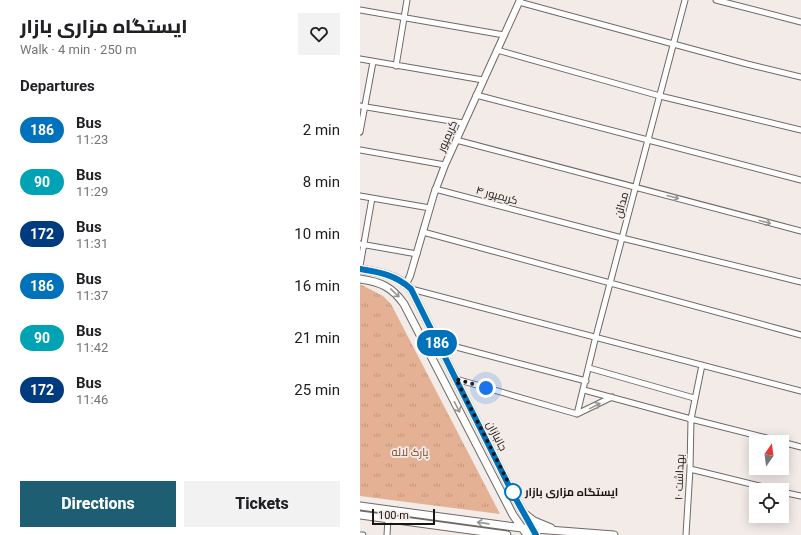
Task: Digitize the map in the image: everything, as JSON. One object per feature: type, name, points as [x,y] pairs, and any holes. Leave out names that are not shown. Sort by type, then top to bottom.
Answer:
[{"type":"main road","points":[[360,267],[388,274],[408,287]]},
{"type":"main road","name":"جانبازان","points":[[360,279],[383,285],[398,295],[404,304],[513,515],[527,535]]},
{"type":"main road","name":"جانبازان","points":[[408,287],[534,532]]},
{"type":"main road","points":[[360,506],[522,528],[534,532],[556,531],[614,535]]},
{"type":"main road","points":[[523,513],[556,531]]},
{"type":"main road","points":[[360,515],[507,535]]},
{"type":"main road","points":[[505,526],[513,515]]},
{"type":"street","points":[[396,66],[407,0]]},
{"type":"street","name":"مدائن","points":[[577,414],[685,0]]},
{"type":"street","points":[[716,0],[801,22]]},
{"type":"street","points":[[520,1],[746,64],[801,77]]},
{"type":"street","name":"کریمپور","points":[[408,287],[435,189],[463,123],[520,1]]},
{"type":"street","points":[[360,10],[504,35]]},
{"type":"street","points":[[497,50],[660,96],[801,130]]},
{"type":"street","points":[[360,59],[483,80]]},
{"type":"street","points":[[360,132],[362,106],[373,62]]},
{"type":"street","points":[[476,95],[801,180]]},
{"type":"street","points":[[362,106],[463,123]]},
{"type":"street","points":[[456,140],[801,231]]},
{"type":"street","points":[[360,150],[445,165]]},
{"type":"street","name":"کریمپور ۴","points":[[435,189],[622,238],[801,282]]},
{"type":"street","points":[[360,196],[430,208]]},
{"type":"street","points":[[360,267],[362,244],[372,198]]},
{"type":"street","points":[[423,232],[801,335]]},
{"type":"street","points":[[362,244],[417,254]]},
{"type":"street","points":[[408,287],[508,315],[801,391]]},
{"type":"street","points":[[437,342],[586,381]]},
{"type":"street","name":"بهداشت ۱۰","points":[[686,535],[691,419],[694,398],[702,365]]},
{"type":"street","points":[[589,368],[694,398]]},
{"type":"street","points":[[456,379],[577,414],[612,398]]},
{"type":"street","points":[[584,390],[754,435]]},
{"type":"street","points":[[789,444],[801,447]]},
{"type":"street","points":[[690,469],[749,483]]},
{"type":"street","points":[[789,493],[801,496]]},
{"type":"street","points":[[387,535],[388,519]]},
{"type":"green space","name":"پارک لاله","points":[[360,284],[383,296],[391,304],[500,514],[360,496]]},
{"type":"bus line","name":"186","points":[[360,269],[388,274],[406,284],[411,289],[512,492],[536,535]]},
{"type":"place","name":"ایستگاه مزاری بازار","points":[[513,492]]},
{"type":"route","points":[[486,388],[456,379],[513,492]]}]
